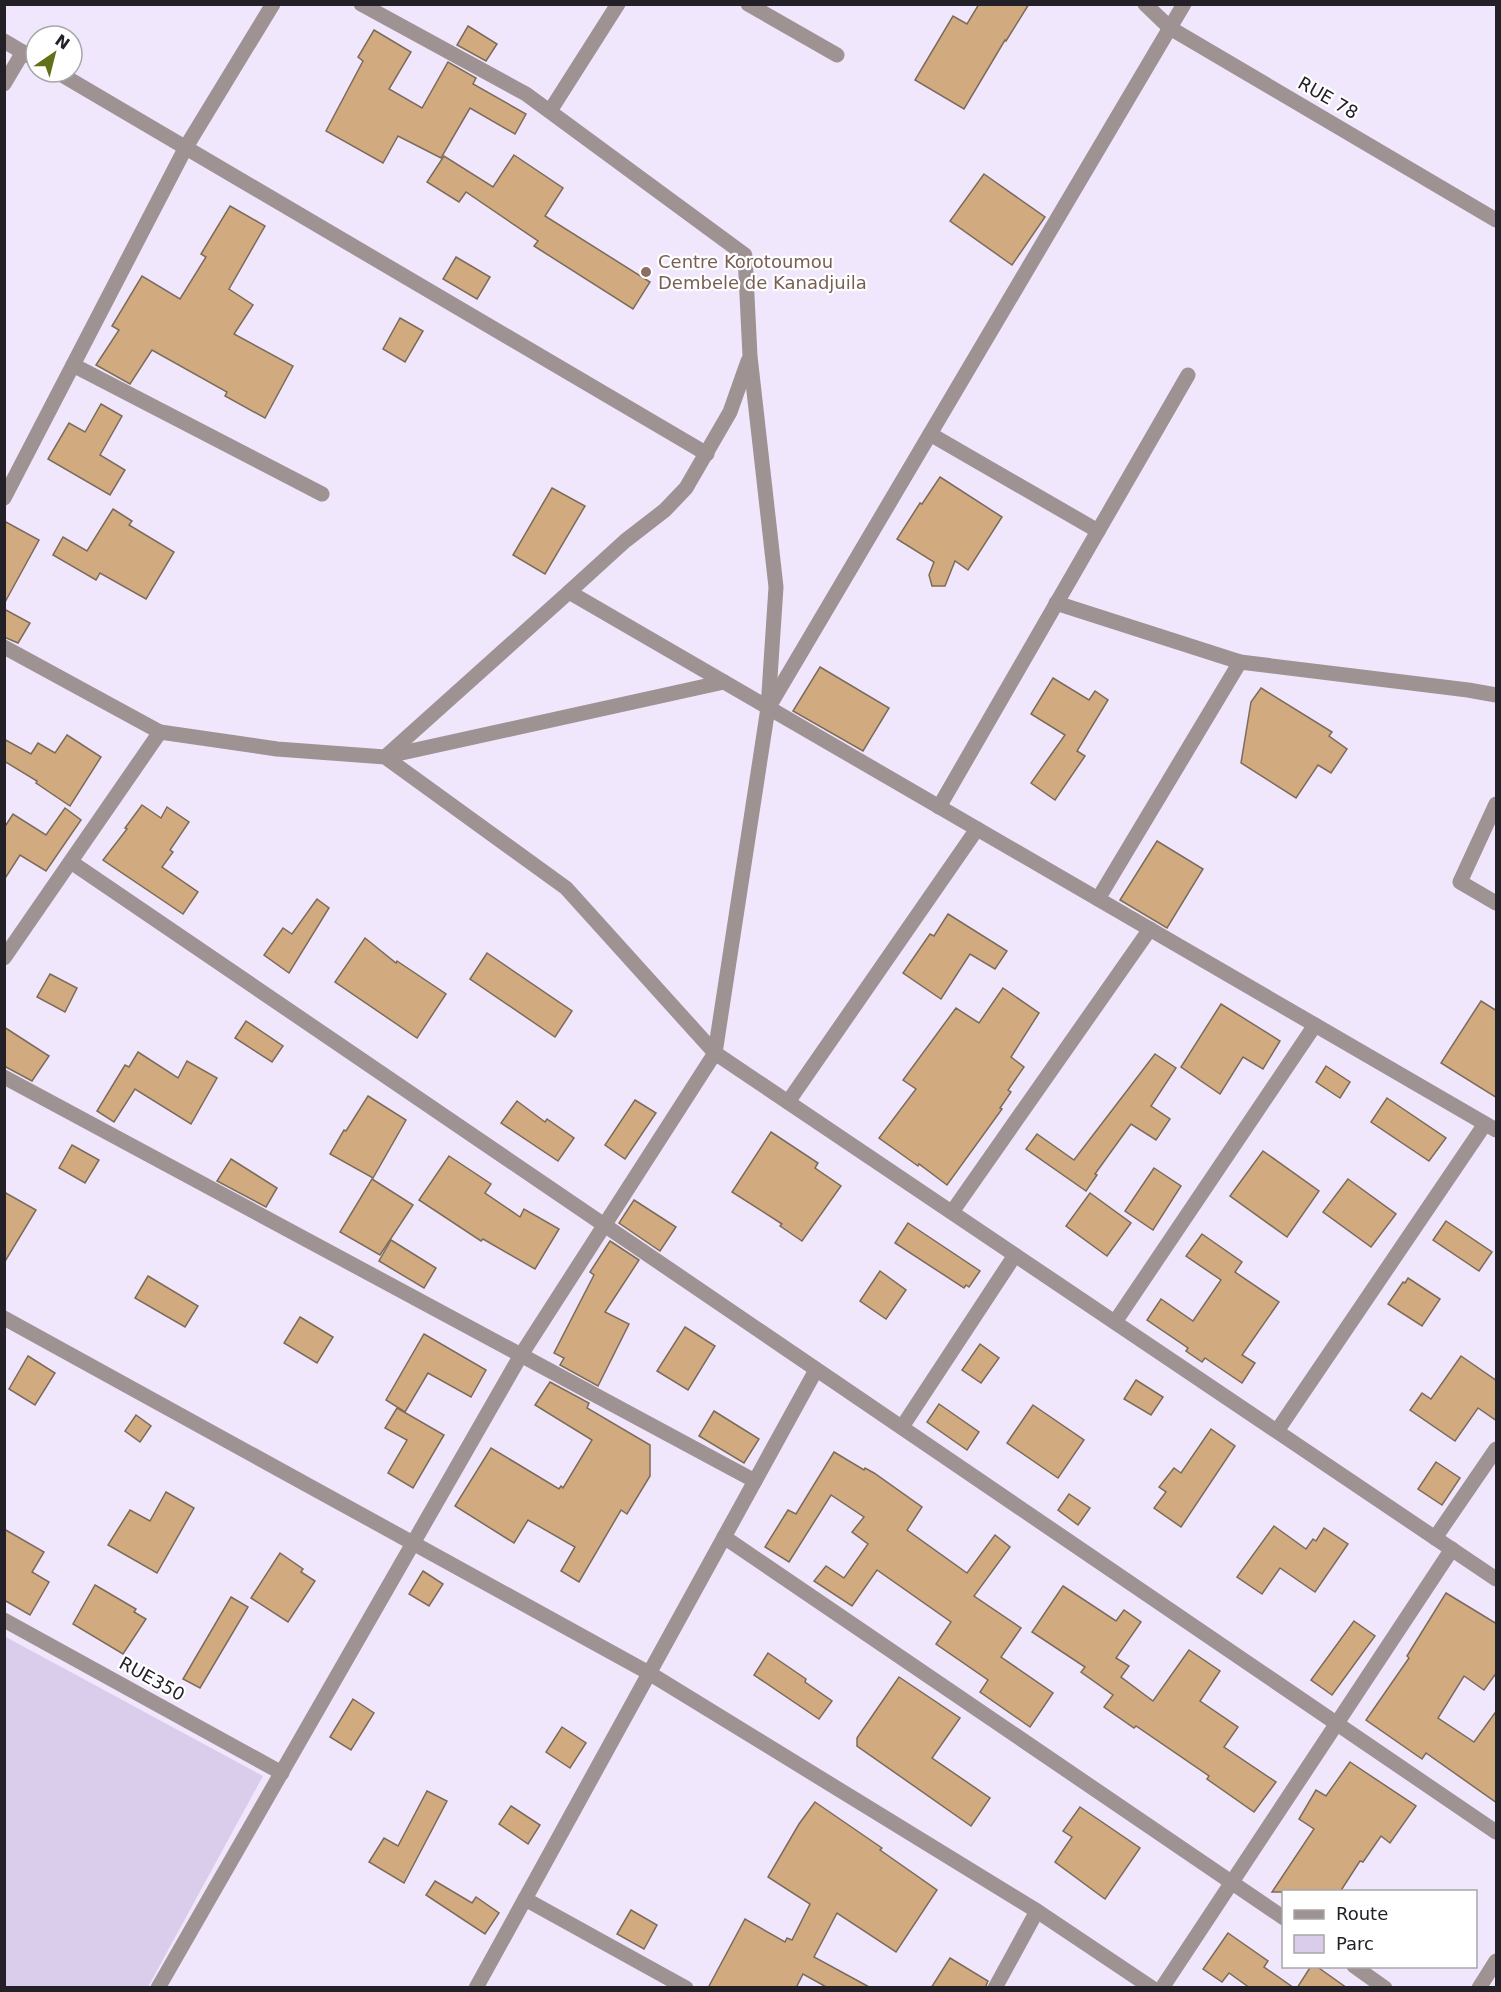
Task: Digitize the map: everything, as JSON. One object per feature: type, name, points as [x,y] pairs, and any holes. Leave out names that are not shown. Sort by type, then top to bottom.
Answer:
[{"type":"street","points":[[4,498],[186,147],[273,4]]},
{"type":"street","points":[[158,1988],[521,1355],[715,1053],[768,708],[776,587],[750,356],[745,255],[526,94],[361,4]]},
{"type":"street","points":[[550,111],[618,4]]},
{"type":"street","points":[[748,4],[837,56]]},
{"type":"street","name":"RUE 78","points":[[1145,4],[1170,28],[1497,220]]},
{"type":"street","points":[[768,708],[1184,4]]},
{"type":"street","points":[[4,41],[24,53]]},
{"type":"street","points":[[4,84],[24,62]]},
{"type":"street","points":[[78,84],[707,454]]},
{"type":"street","points":[[386,757],[625,541],[665,510],[686,488],[730,412],[750,356]]},
{"type":"street","points":[[73,364],[322,494]]},
{"type":"street","points":[[939,807],[1188,375]]},
{"type":"street","points":[[930,434],[1098,531]]},
{"type":"street","points":[[569,592],[1491,1127],[1277,1431]]},
{"type":"street","points":[[1056,603],[1240,662],[1497,695]]},
{"type":"street","points":[[4,647],[159,732],[277,749],[386,757],[724,682]]},
{"type":"street","points":[[1098,899],[1240,662]]},
{"type":"street","points":[[4,958],[159,732]]},
{"type":"street","points":[[386,757],[566,888],[715,1053],[1497,1579]]},
{"type":"street","points":[[1497,804],[1460,882],[1497,903]]},
{"type":"street","points":[[788,1102],[977,829]]},
{"type":"street","points":[[71,862],[1497,1832]]},
{"type":"street","points":[[952,1212],[1150,929]]},
{"type":"street","points":[[1115,1322],[1315,1025]]},
{"type":"street","points":[[4,1077],[754,1481]]},
{"type":"street","points":[[902,1427],[1015,1255]]},
{"type":"street","points":[[4,1318],[649,1673],[1037,1911],[1152,1988]]},
{"type":"street","points":[[476,1988],[816,1370]]},
{"type":"street","points":[[1435,1538],[1497,1449]]},
{"type":"street","points":[[724,1537],[1282,1917]]},
{"type":"street","points":[[1162,1988],[1452,1549]]},
{"type":"street","name":"RUE350","points":[[4,1620],[282,1773]]},
{"type":"street","points":[[525,1899],[686,1988]]},
{"type":"street","points":[[995,1988],[1037,1911]]},
{"type":"street","points":[[1479,1988],[1497,1961]]},
{"type":"street","points":[[1357,1968],[1385,1988]]},
{"type":"green space","points":[[4,1636],[263,1776],[148,1987],[5,1987]]},
{"type":"building","points":[[979,4],[1029,4],[964,109],[915,80],[953,16],[967,24]]},
{"type":"building","points":[[468,26],[497,44],[486,61],[457,45]]},
{"type":"building","points":[[374,30],[411,52],[389,89],[422,108],[448,62],[476,78],[473,84],[526,114],[515,134],[470,108],[441,158],[398,136],[383,163],[326,131],[363,61],[358,57]]},
{"type":"building","points":[[514,155],[563,188],[545,216],[650,282],[633,309],[534,246],[538,241],[466,192],[459,202],[427,182],[444,156],[493,187]]},
{"type":"building","points":[[984,174],[1045,217],[1012,265],[950,221]]},
{"type":"building","points":[[230,206],[265,226],[229,289],[253,305],[234,334],[293,366],[265,418],[225,396],[227,392],[152,350],[130,384],[96,365],[119,330],[112,326],[142,276],[180,299],[206,257],[201,254]]},
{"type":"building","points":[[456,257],[490,277],[477,299],[443,279]]},
{"type":"building","points":[[400,318],[423,331],[405,362],[383,349]]},
{"type":"building","points":[[101,404],[122,416],[100,455],[125,470],[110,495],[48,459],[69,423],[85,432]]},
{"type":"building","points":[[940,477],[1002,517],[968,570],[955,561],[945,586],[932,586],[929,575],[934,562],[897,539]]},
{"type":"building","points":[[552,488],[585,506],[545,574],[513,555]]},
{"type":"building","points":[[113,509],[132,521],[129,525],[174,552],[146,599],[100,573],[96,580],[53,555],[63,537],[87,551]]},
{"type":"building","points":[[4,521],[39,540],[4,604]]},
{"type":"building","points":[[4,609],[30,623],[18,643],[4,637]]},
{"type":"building","points":[[820,667],[889,708],[863,751],[793,711]]},
{"type":"building","points":[[1053,678],[1089,700],[1095,691],[1108,700],[1077,751],[1085,756],[1055,800],[1031,783],[1065,735],[1031,714]]},
{"type":"building","points":[[1261,688],[1332,732],[1329,736],[1347,749],[1331,773],[1318,765],[1296,798],[1241,763],[1251,702]]},
{"type":"building","points":[[67,735],[101,757],[70,806],[36,783],[37,781],[4,761],[4,739],[31,754],[38,743],[55,753]]},
{"type":"building","points":[[142,805],[161,818],[167,807],[189,822],[170,850],[173,852],[162,867],[198,892],[183,914],[103,860]]},
{"type":"building","points":[[65,808],[81,820],[46,871],[20,855],[4,880],[4,828],[13,814],[46,835]]},
{"type":"building","points":[[1157,841],[1203,869],[1167,928],[1120,900]]},
{"type":"building","points":[[317,899],[329,908],[289,973],[264,955],[283,928],[292,934]]},
{"type":"building","points":[[948,914],[1007,951],[995,969],[970,954],[941,999],[903,973],[930,934],[934,936]]},
{"type":"building","points":[[365,938],[396,963],[397,961],[446,994],[417,1038],[335,982]]},
{"type":"building","points":[[487,953],[572,1011],[555,1037],[470,979]]},
{"type":"building","points":[[50,974],[77,988],[65,1012],[37,997]]},
{"type":"building","points":[[1003,988],[1039,1013],[1011,1057],[1024,1067],[1008,1090],[1011,1092],[1000,1108],[1002,1109],[947,1185],[879,1138],[916,1089],[903,1080],[956,1008],[979,1023]]},
{"type":"building","points":[[1481,1001],[1497,1011],[1497,1098],[1441,1063]]},
{"type":"building","points":[[1221,1004],[1280,1041],[1263,1069],[1243,1057],[1220,1094],[1181,1067]]},
{"type":"building","points":[[246,1021],[283,1046],[272,1062],[235,1038]]},
{"type":"building","points":[[4,1027],[49,1056],[32,1081],[4,1066]]},
{"type":"building","points":[[138,1052],[178,1078],[187,1061],[217,1078],[191,1124],[135,1089],[114,1122],[97,1111],[125,1065],[129,1067]]},
{"type":"building","points":[[1155,1054],[1176,1068],[1151,1106],[1170,1119],[1156,1140],[1131,1124],[1095,1174],[1097,1175],[1086,1191],[1026,1149],[1037,1134],[1074,1160]]},
{"type":"building","points":[[1326,1066],[1350,1082],[1340,1098],[1316,1082]]},
{"type":"building","points":[[368,1096],[406,1120],[373,1178],[330,1154]]},
{"type":"building","points":[[1387,1098],[1446,1138],[1429,1161],[1371,1122]]},
{"type":"building","points":[[635,1100],[656,1113],[625,1159],[605,1145]]},
{"type":"building","points":[[517,1101],[545,1122],[547,1119],[574,1138],[558,1161],[501,1123]]},
{"type":"building","points":[[771,1132],[818,1163],[815,1168],[841,1186],[802,1241],[780,1226],[782,1224],[732,1192]]},
{"type":"building","points":[[72,1145],[99,1160],[85,1183],[59,1168]]},
{"type":"building","points":[[1263,1151],[1319,1191],[1287,1237],[1230,1196]]},
{"type":"building","points":[[449,1156],[491,1184],[485,1193],[520,1217],[524,1209],[559,1229],[535,1269],[483,1239],[481,1241],[419,1200]]},
{"type":"building","points":[[231,1159],[277,1188],[266,1207],[217,1181]]},
{"type":"building","points":[[1154,1168],[1181,1186],[1153,1230],[1125,1211]]},
{"type":"building","points":[[372,1179],[413,1205],[380,1255],[340,1232]]},
{"type":"building","points":[[1348,1179],[1396,1214],[1371,1247],[1323,1212]]},
{"type":"building","points":[[4,1192],[36,1210],[4,1263]]},
{"type":"building","points":[[1090,1193],[1131,1223],[1107,1256],[1066,1226]]},
{"type":"building","points":[[634,1200],[676,1227],[660,1251],[619,1223]]},
{"type":"building","points":[[1446,1221],[1492,1252],[1479,1271],[1433,1240]]},
{"type":"building","points":[[908,1223],[980,1271],[969,1287],[966,1285],[964,1288],[895,1243]]},
{"type":"building","points":[[1202,1234],[1242,1262],[1235,1272],[1279,1302],[1242,1355],[1255,1363],[1242,1383],[1205,1358],[1202,1362],[1186,1351],[1188,1348],[1147,1320],[1161,1299],[1193,1321],[1221,1280],[1186,1256]]},
{"type":"building","points":[[391,1240],[436,1268],[424,1288],[379,1261]]},
{"type":"building","points":[[610,1241],[639,1260],[605,1312],[629,1324],[598,1386],[560,1365],[564,1358],[554,1353],[594,1275],[590,1272]]},
{"type":"building","points":[[880,1271],[906,1290],[886,1319],[860,1301]]},
{"type":"building","points":[[148,1276],[198,1306],[185,1327],[135,1298]]},
{"type":"building","points":[[1408,1278],[1440,1299],[1422,1326],[1388,1304]]},
{"type":"building","points":[[300,1317],[333,1337],[317,1363],[284,1343]]},
{"type":"building","points":[[685,1327],[715,1346],[688,1390],[657,1371]]},
{"type":"building","points":[[424,1334],[486,1370],[471,1397],[428,1373],[405,1412],[386,1400]]},
{"type":"building","points":[[980,1344],[999,1358],[981,1383],[962,1370]]},
{"type":"building","points":[[28,1356],[55,1373],[35,1405],[9,1389]]},
{"type":"building","points":[[1461,1356],[1497,1381],[1497,1421],[1478,1408],[1455,1441],[1410,1410],[1422,1393],[1431,1399]]},
{"type":"building","points":[[1136,1380],[1163,1397],[1151,1415],[1124,1399]]},
{"type":"building","points":[[550,1382],[589,1403],[587,1408],[650,1445],[650,1476],[627,1514],[621,1510],[579,1582],[561,1571],[575,1547],[528,1520],[514,1543],[455,1506],[491,1448],[559,1489],[561,1486],[563,1488],[592,1440],[535,1405]]},
{"type":"building","points":[[939,1404],[979,1432],[967,1450],[927,1422]]},
{"type":"building","points":[[1033,1405],[1084,1440],[1058,1478],[1007,1443]]},
{"type":"building","points":[[397,1408],[444,1435],[413,1488],[388,1473],[407,1440],[385,1428]]},
{"type":"building","points":[[714,1411],[759,1439],[744,1463],[699,1436]]},
{"type":"building","points":[[136,1415],[151,1426],[140,1442],[125,1431]]},
{"type":"building","points":[[1211,1429],[1235,1446],[1181,1527],[1154,1508],[1166,1492],[1159,1487],[1174,1468],[1181,1473]]},
{"type":"building","points":[[834,1452],[864,1470],[865,1468],[874,1473],[922,1507],[907,1530],[967,1573],[995,1535],[1010,1547],[974,1596],[1021,1628],[1001,1657],[1053,1693],[1030,1727],[980,1692],[988,1680],[936,1644],[951,1622],[877,1570],[852,1606],[814,1581],[826,1566],[844,1578],[868,1544],[852,1532],[864,1517],[831,1495],[789,1562],[765,1547],[788,1510],[796,1514]]},
{"type":"building","points":[[1436,1462],[1460,1478],[1442,1505],[1418,1489]]},
{"type":"building","points":[[166,1492],[194,1508],[157,1573],[108,1545],[130,1510],[150,1521]]},
{"type":"building","points":[[1069,1494],[1090,1508],[1078,1525],[1058,1510]]},
{"type":"building","points":[[1274,1526],[1306,1549],[1313,1539],[1316,1541],[1324,1528],[1348,1544],[1315,1592],[1280,1568],[1262,1594],[1237,1577]]},
{"type":"building","points":[[4,1529],[44,1552],[32,1572],[49,1582],[30,1615],[4,1600]]},
{"type":"building","points":[[280,1553],[303,1569],[301,1572],[315,1581],[288,1622],[251,1598]]},
{"type":"building","points":[[423,1571],[443,1584],[429,1606],[409,1594]]},
{"type":"building","points":[[95,1585],[136,1609],[134,1612],[146,1619],[123,1654],[73,1624]]},
{"type":"building","points":[[1063,1586],[1116,1621],[1124,1610],[1141,1622],[1116,1658],[1129,1666],[1121,1677],[1153,1701],[1189,1650],[1220,1671],[1200,1701],[1238,1727],[1224,1747],[1276,1782],[1254,1812],[1207,1779],[1209,1776],[1104,1707],[1113,1695],[1081,1672],[1085,1667],[1032,1632]]},
{"type":"building","points":[[1446,1593],[1497,1624],[1497,1672],[1484,1690],[1464,1676],[1438,1718],[1474,1742],[1497,1710],[1497,1803],[1426,1753],[1422,1759],[1366,1720],[1409,1658],[1407,1656]]},
{"type":"building","points":[[231,1597],[248,1607],[200,1688],[183,1679]]},
{"type":"building","points":[[1354,1621],[1375,1636],[1332,1695],[1311,1680]]},
{"type":"building","points":[[768,1653],[806,1679],[805,1682],[832,1701],[819,1719],[754,1675]]},
{"type":"building","points":[[899,1677],[960,1718],[932,1758],[990,1798],[971,1826],[857,1746],[857,1738]]},
{"type":"building","points":[[353,1699],[374,1713],[351,1750],[330,1737]]},
{"type":"building","points":[[562,1727],[586,1743],[570,1768],[546,1752]]},
{"type":"building","points":[[1350,1762],[1416,1806],[1390,1843],[1381,1836],[1363,1862],[1360,1861],[1341,1890],[1272,1892],[1314,1829],[1299,1819],[1316,1790],[1326,1796]]},
{"type":"building","points":[[427,1791],[447,1801],[404,1883],[369,1862],[384,1838],[398,1846]]},
{"type":"building","points":[[815,1802],[882,1848],[880,1850],[937,1890],[896,1952],[837,1913],[814,1957],[871,1988],[828,1988],[803,1974],[796,1988],[708,1988],[745,1919],[785,1942],[787,1938],[792,1940],[810,1904],[768,1877],[799,1824]]},
{"type":"building","points":[[511,1806],[540,1825],[528,1844],[499,1824]]},
{"type":"building","points":[[1080,1807],[1140,1848],[1105,1899],[1055,1862],[1072,1837],[1063,1831]]},
{"type":"building","points":[[435,1881],[472,1903],[476,1897],[499,1913],[485,1934],[426,1895]]},
{"type":"building","points":[[631,1910],[657,1925],[644,1949],[617,1934]]},
{"type":"building","points":[[1228,1933],[1268,1961],[1264,1967],[1294,1988],[1250,1988],[1229,1973],[1222,1982],[1203,1969]]},
{"type":"building","points":[[950,1958],[988,1981],[985,1988],[931,1988]]},
{"type":"building","points":[[1310,1968],[1319,1968],[1347,1988],[1297,1988]]},
{"type":"place","name":"Centre Korotoumou Dembele de Kanadjuila","points":[[646,272]]}]
